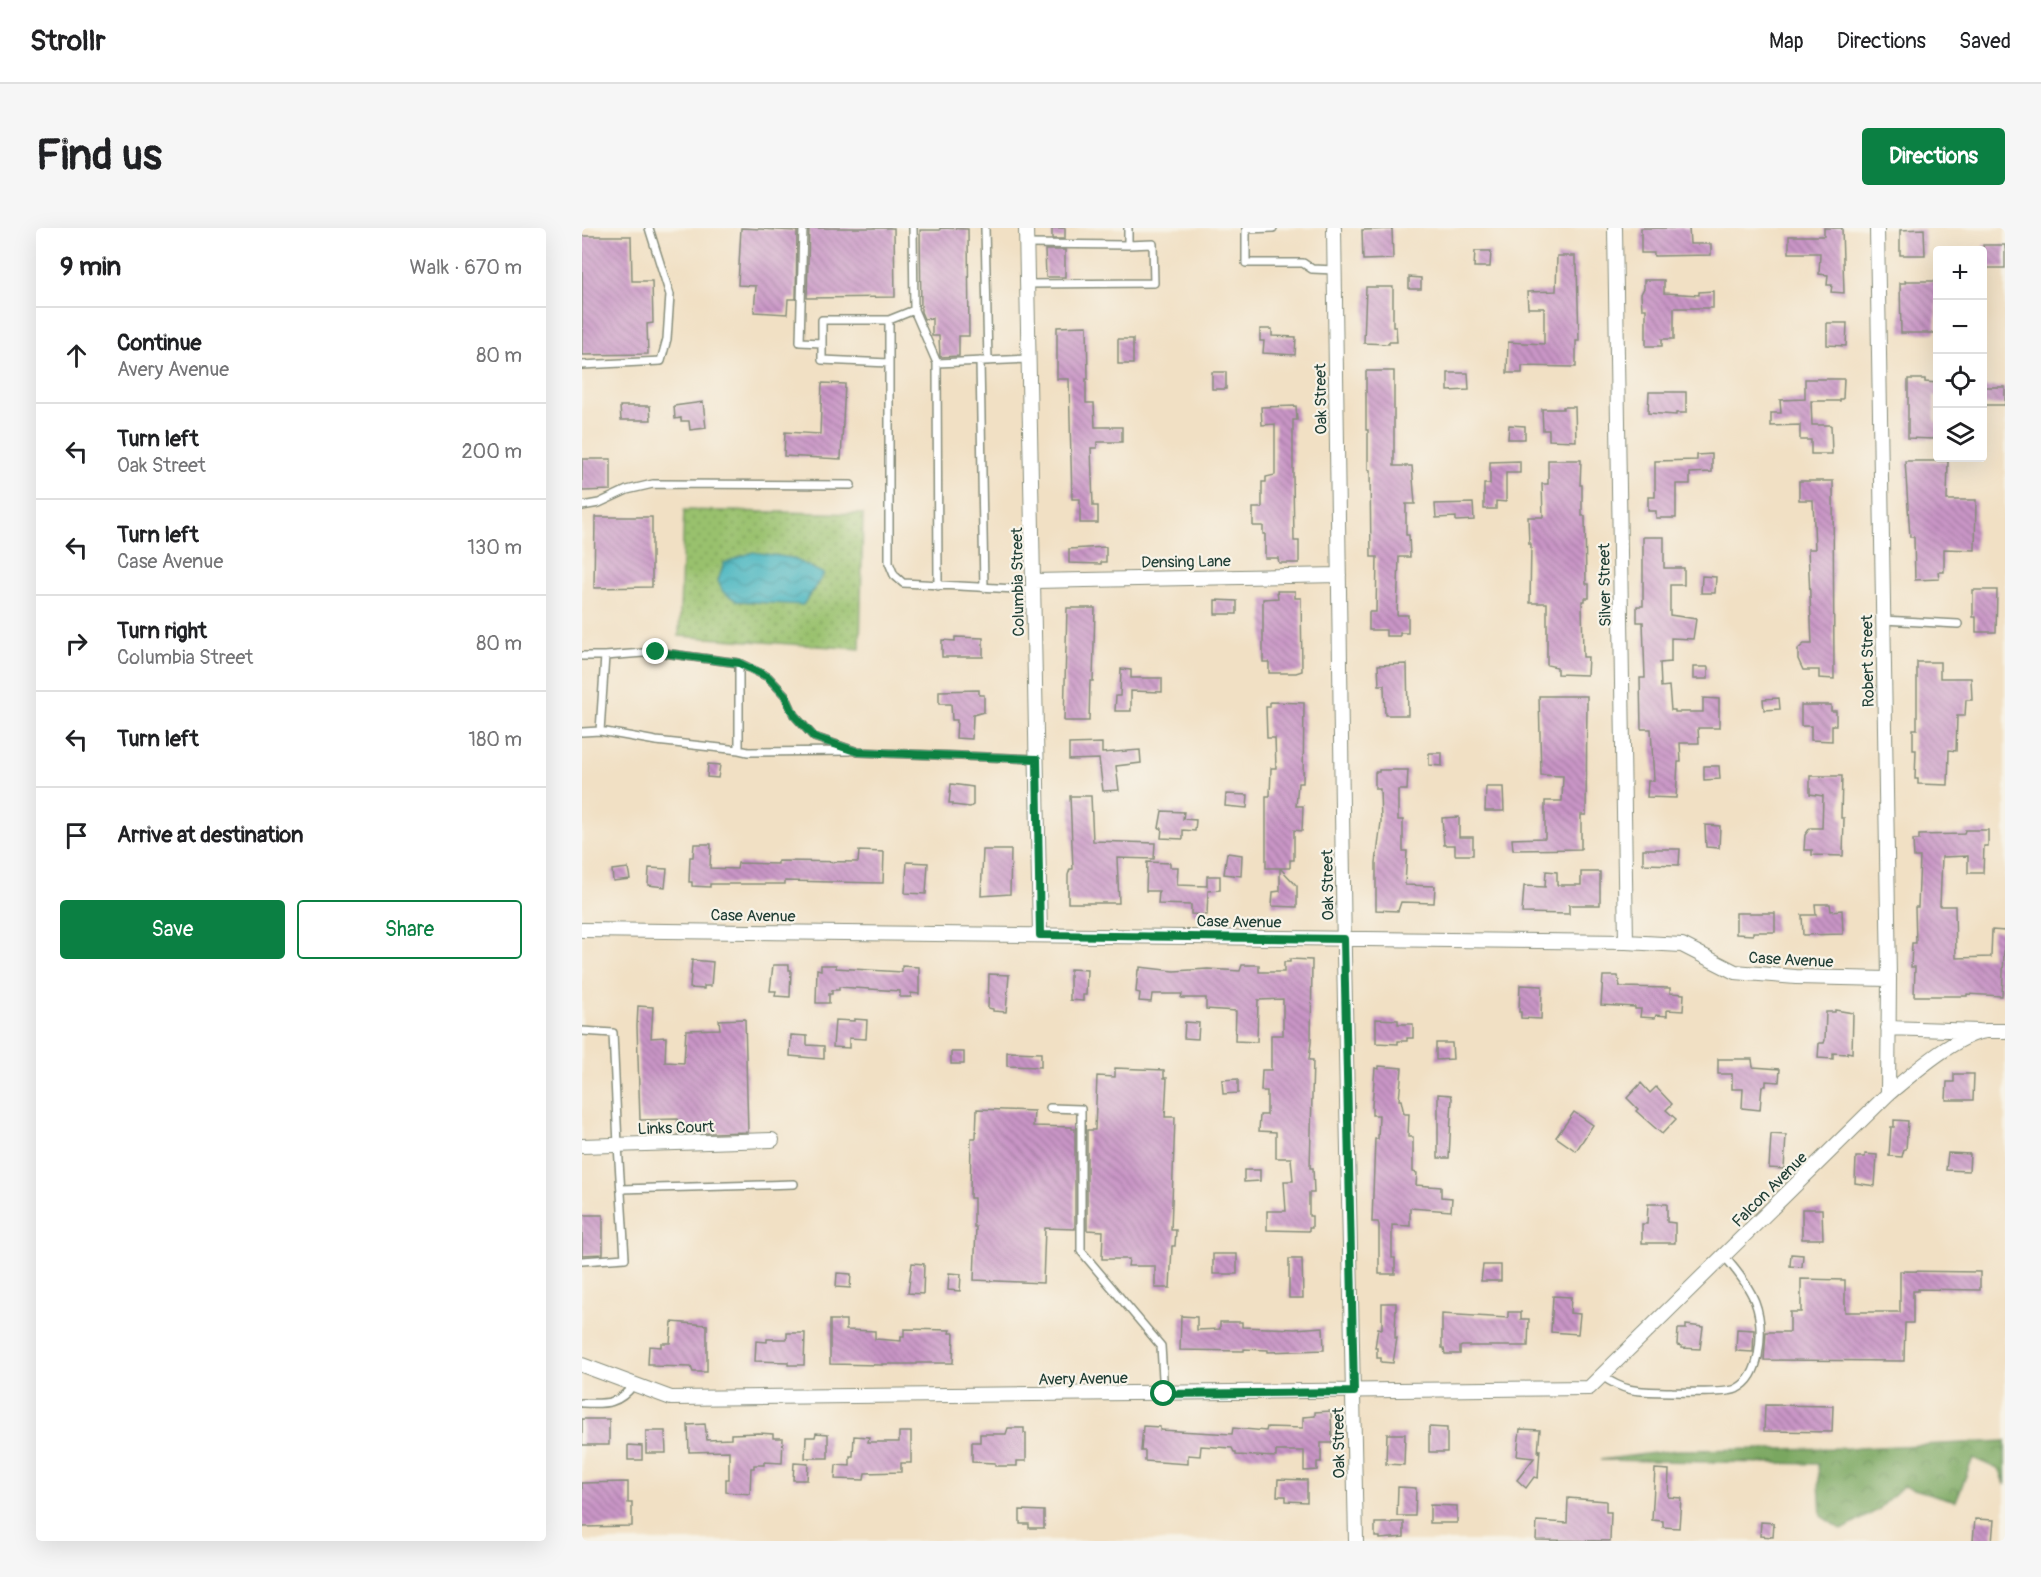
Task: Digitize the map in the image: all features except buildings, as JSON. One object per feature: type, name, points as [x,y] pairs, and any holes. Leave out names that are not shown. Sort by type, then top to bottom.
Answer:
[{"type":"street","name":"Columbia Street","points":[[1026,228],[1040,935]]},
{"type":"street","name":"Oak Street","points":[[1334,228],[1344,939],[1356,1541]]},
{"type":"street","name":"Silver Street","points":[[1615,228],[1626,942]]},
{"type":"street","name":"Robert Street","points":[[1877,228],[1889,979],[1888,1094]]},
{"type":"street","name":"Densing Lane","points":[[1034,585],[1339,575]]},
{"type":"street","name":"Case Avenue","points":[[582,930],[1626,942],[1682,945],[1735,972],[1796,977],[1889,979]]},
{"type":"street","name":"Falcon Avenue","points":[[1888,1028],[2005,1032]]},
{"type":"street","name":"Falcon Avenue","points":[[1590,1388],[1888,1094],[1950,1046],[1984,1031]]},
{"type":"street","name":"Links Court","points":[[582,1146],[772,1140]]},
{"type":"street","name":"Avery Avenue","points":[[582,1365],[671,1398],[1590,1388]]},
{"type":"lane","points":[[582,365],[661,362],[667,339],[670,295],[649,228]]},
{"type":"lane","points":[[803,228],[800,342],[822,343]]},
{"type":"lane","points":[[913,228],[914,310],[937,363],[938,586]]},
{"type":"lane","points":[[985,228],[988,360]]},
{"type":"lane","points":[[1128,228],[1128,245]]},
{"type":"lane","points":[[1273,228],[1246,229],[1246,263],[1303,263],[1312,269],[1335,270]]},
{"type":"lane","points":[[1026,244],[1153,244],[1154,283],[1027,284]]},
{"type":"lane","points":[[889,363],[822,360],[822,320],[889,320],[914,310]]},
{"type":"lane","points":[[889,320],[889,563],[894,574],[903,583],[938,586],[984,588],[1034,585]]},
{"type":"lane","points":[[937,363],[1029,359]]},
{"type":"lane","points":[[980,361],[984,588]]},
{"type":"lane","points":[[582,506],[599,503],[627,490],[654,484],[851,485]]},
{"type":"lane","points":[[1882,620],[1958,624]]},
{"type":"lane","points":[[582,656],[656,652],[739,663],[768,677],[785,695],[794,715],[814,737],[858,752]]},
{"type":"lane","points":[[600,731],[605,656]]},
{"type":"lane","points":[[739,663],[739,750]]},
{"type":"lane","points":[[582,732],[600,731],[656,741],[748,752],[858,752],[1037,759]]},
{"type":"lane","points":[[582,1031],[613,1034],[625,1258],[582,1261]]},
{"type":"lane","points":[[1050,1108],[1081,1109],[1081,1251],[1161,1346],[1164,1394]]},
{"type":"lane","points":[[621,1190],[794,1184]]},
{"type":"lane","points":[[1602,1376],[1618,1388],[1675,1392],[1735,1390],[1752,1376],[1761,1337],[1757,1303],[1739,1273],[1724,1256]]},
{"type":"lane","points":[[582,1402],[601,1403],[618,1400],[627,1394],[634,1384]]},
{"type":"green space","points":[[684,510],[863,514],[860,649],[679,636]]},
{"type":"green space","points":[[2005,1441],[2005,1485],[2000,1470],[1973,1458],[1956,1501],[1903,1486],[1878,1510],[1842,1530],[1821,1516],[1818,1464],[1600,1460],[1676,1450],[1857,1448]]},
{"type":"water","points":[[753,552],[792,558],[824,574],[803,605],[737,601],[723,592],[718,581],[724,563]]},
{"type":"route","points":[[656,652],[739,663],[768,677],[785,695],[794,715],[814,737],[858,752],[1037,759],[1040,935],[1344,939],[1354,1392],[1164,1394]]}]
